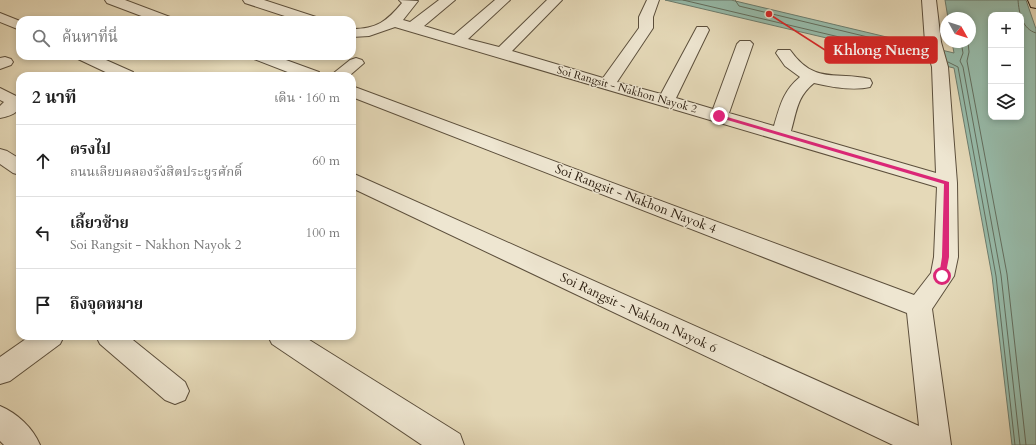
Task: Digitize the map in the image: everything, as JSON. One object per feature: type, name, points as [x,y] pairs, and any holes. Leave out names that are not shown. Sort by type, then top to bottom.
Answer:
[{"type":"main road","points":[[1035,0],[1036,4]]},
{"type":"street","points":[[112,0],[154,16]]},
{"type":"street","points":[[250,0],[299,16]]},
{"type":"street","points":[[457,40],[503,0]]},
{"type":"street","points":[[502,53],[555,0]]},
{"type":"street","points":[[929,0],[933,42],[940,67],[947,183],[946,257],[942,276],[919,307],[936,445]]},
{"type":"street","points":[[356,33],[373,31],[394,22],[409,1],[442,4]]},
{"type":"street","points":[[608,83],[646,28],[646,17],[653,1]]},
{"type":"street","points":[[413,27],[442,4]]},
{"type":"street","points":[[0,17],[16,24]]},
{"type":"street","name":"Soi Rangsit - Nakhon Nayok 2","points":[[394,22],[781,133],[947,183]]},
{"type":"street","points":[[666,100],[702,30]]},
{"type":"street","points":[[719,116],[745,44]]},
{"type":"street","points":[[784,53],[788,62],[811,77],[832,82],[864,83]]},
{"type":"street","points":[[93,60],[118,72]]},
{"type":"street","points":[[271,60],[302,72]]},
{"type":"street","points":[[344,72],[356,63]]},
{"type":"street","points":[[781,133],[791,99],[796,89],[811,77]]},
{"type":"street","points":[[0,93],[13,100],[11,108],[0,114]]},
{"type":"street","name":"Soi Rangsit - Nakhon Nayok 4","points":[[356,93],[919,307]]},
{"type":"street","points":[[0,155],[16,165]]},
{"type":"street","name":"Soi Rangsit - Nakhon Nayok 6","points":[[356,182],[926,445]]},
{"type":"street","points":[[0,372],[45,340]]},
{"type":"street","points":[[114,340],[175,391]]},
{"type":"street","points":[[287,340],[449,445]]},
{"type":"street","points":[[0,420],[25,445]]},
{"type":"water","points":[[665,0],[731,0],[954,53],[953,48],[976,48],[976,12],[947,12],[945,0],[1026,0],[1036,29],[1036,445],[1012,445],[992,276],[954,68]]},
{"type":"place","name":"Khlong Nueng","points":[[769,14]]},
{"type":"route","points":[[719,116],[947,183],[946,257],[942,276]]}]
